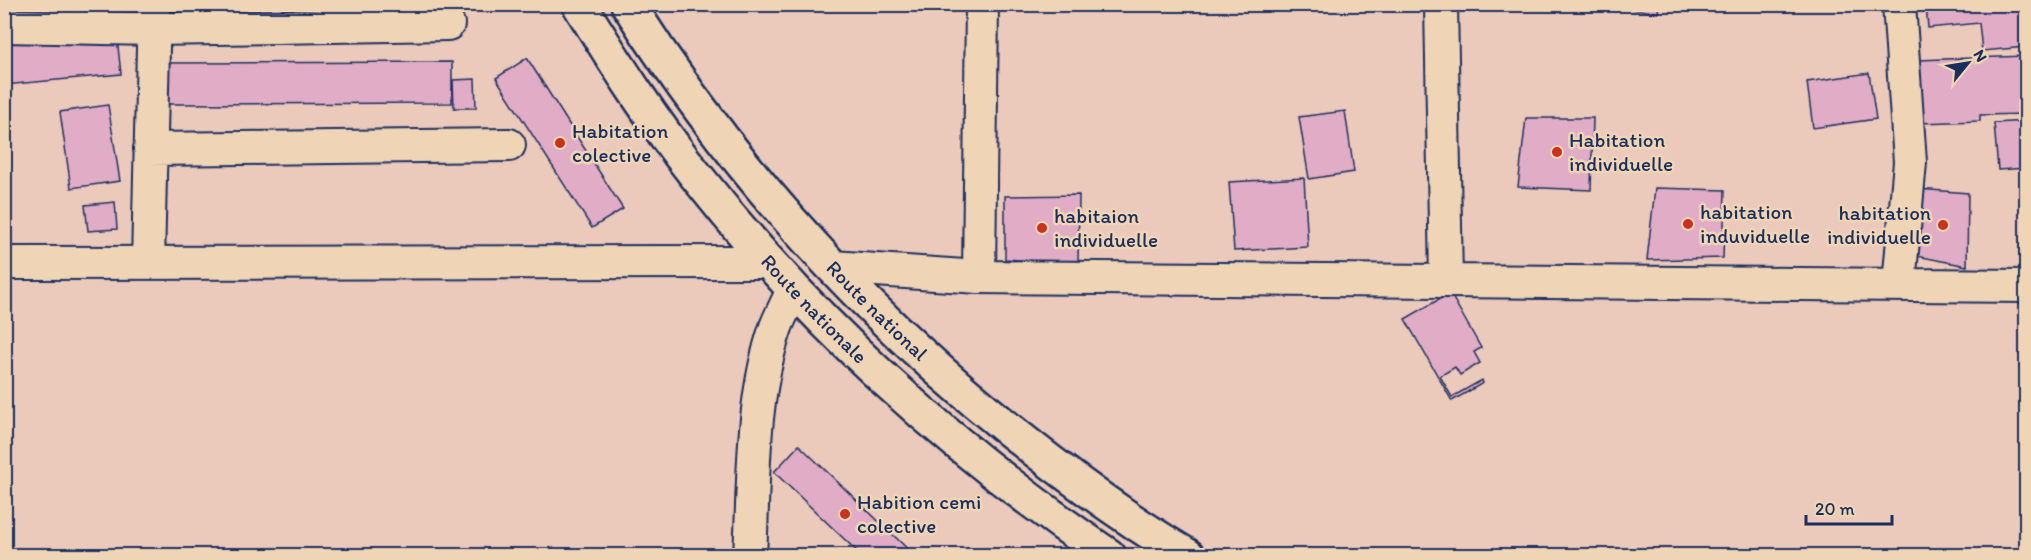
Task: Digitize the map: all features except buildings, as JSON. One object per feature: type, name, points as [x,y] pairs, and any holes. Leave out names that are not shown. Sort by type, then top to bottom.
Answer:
[{"type":"main road","name":"Route nationale","points":[[579,4],[625,77],[693,172],[793,290],[872,369],[956,443],[1044,512],[1108,555]]},
{"type":"main road","name":"Route national","points":[[628,4],[707,120],[767,195],[832,267],[908,344],[990,415],[1075,481],[1188,555]]},
{"type":"street","points":[[979,278],[982,4]]},
{"type":"street","points":[[1441,4],[1446,281]]},
{"type":"street","points":[[1899,4],[1910,162],[1899,284]]},
{"type":"street","points":[[4,26],[51,16],[448,24]]},
{"type":"street","points":[[148,263],[153,17]]},
{"type":"street","points":[[150,149],[509,145]]},
{"type":"street","points":[[4,263],[768,261]]},
{"type":"street","points":[[832,267],[979,278],[2026,286]]},
{"type":"street","points":[[750,555],[758,409],[766,366],[777,327],[793,290]]},
{"type":"place","name":"Habitation colective","points":[[560,143]]},
{"type":"place","name":"Habitation individuelle","points":[[1557,152]]},
{"type":"place","name":"habitation induviduelle","points":[[1688,224]]},
{"type":"place","name":"habitation individuelle","points":[[1943,225]]},
{"type":"place","name":"habitaion individuelle","points":[[1042,228]]},
{"type":"place","name":"Habition cemi colective","points":[[845,514]]}]
